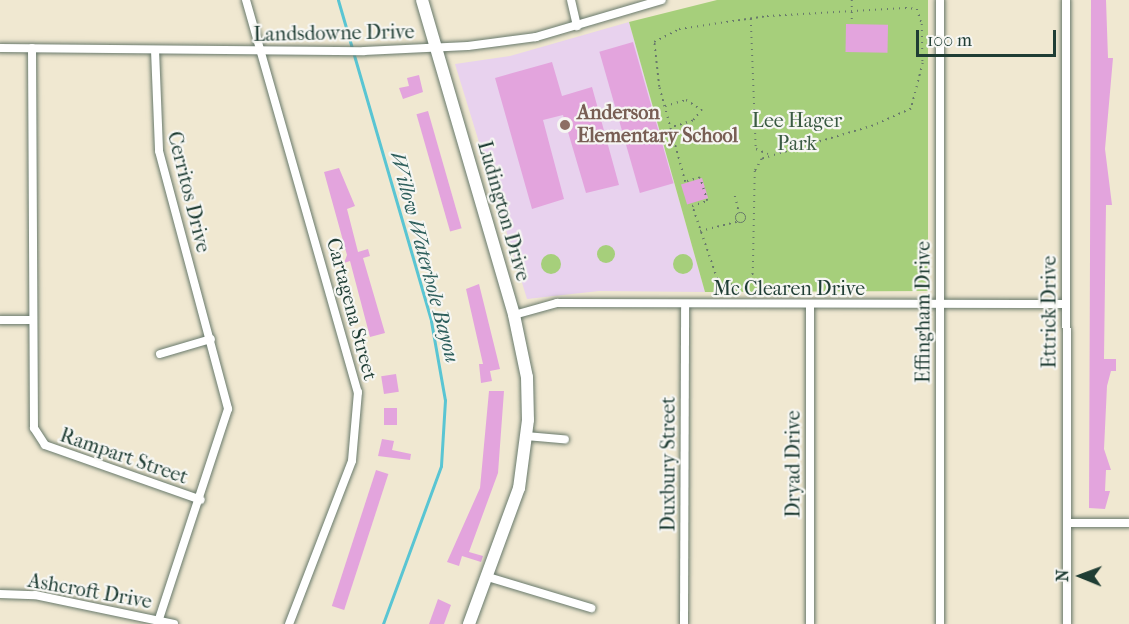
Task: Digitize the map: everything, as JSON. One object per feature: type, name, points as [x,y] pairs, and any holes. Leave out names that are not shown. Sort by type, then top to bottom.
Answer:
[{"type":"street","name":"Cartagena Street","points":[[246,0],[358,392],[352,460],[288,624]]},
{"type":"street","name":"Ludington Drive","points":[[423,0],[514,315],[526,377],[526,436],[519,488],[470,624]]},
{"type":"street","points":[[571,0],[578,26]]},
{"type":"street","name":"Landsdowne Drive","points":[[0,48],[363,51],[436,48],[514,41],[578,26],[662,0]]},
{"type":"street","name":"Effingham Drive","points":[[940,0],[940,624]]},
{"type":"street","name":"Ettrick Drive","points":[[1066,0],[1067,624]]},
{"type":"street","points":[[0,320],[31,320],[32,48]]},
{"type":"street","name":"Cerritos Drive","points":[[155,50],[159,151],[228,409],[201,500],[159,619]]},
{"type":"street","name":"Mc Clearen Drive","points":[[514,315],[557,303],[1065,304]]},
{"type":"street","name":"Duxbury Street","points":[[684,624],[685,304]]},
{"type":"street","name":"Dryad Drive","points":[[810,305],[810,624]]},
{"type":"street","name":"Rampart Street","points":[[31,320],[32,418],[38,439],[201,500]]},
{"type":"street","points":[[160,354],[211,339]]},
{"type":"street","points":[[526,436],[565,439]]},
{"type":"street","points":[[1067,523],[1129,524]]},
{"type":"street","points":[[488,577],[591,608]]},
{"type":"street","name":"Ashcroft Drive","points":[[0,594],[159,619],[174,624]]},
{"type":"path","points":[[852,0],[852,24]]},
{"type":"path","points":[[751,19],[756,149],[769,154],[822,143],[911,109],[922,63],[920,13],[905,8],[852,14],[797,12],[751,19],[658,36],[653,58],[670,128],[685,182],[700,177],[707,201],[692,206],[715,281],[727,288],[744,285],[755,264],[755,171],[769,154]]},
{"type":"path","points":[[664,106],[686,100],[702,110],[693,121],[670,128]]},
{"type":"path","points":[[735,196],[739,213],[737,222]]},
{"type":"path","points":[[700,231],[746,219],[739,213]]},
{"type":"shaded area","name":"Anderson Elementary School","points":[[629,22],[705,292],[599,291],[527,299],[455,64],[510,56]]},
{"type":"green space","name":"Lee Hager Park","points":[[717,0],[928,0],[928,291],[705,292],[629,22]]},
{"type":"green space","points":[[606,245],[614,250],[615,254],[610,262],[606,263],[598,258],[597,254],[602,246]]},
{"type":"green space","points":[[551,254],[558,257],[561,264],[558,271],[551,274],[544,271],[541,264],[544,257]]},
{"type":"green space","points":[[683,254],[690,257],[693,264],[690,271],[683,274],[676,271],[673,264],[676,257]]},
{"type":"building","points":[[1091,0],[1106,0],[1108,58],[1113,58],[1105,149],[1112,205],[1106,205],[1104,359],[1116,359],[1116,371],[1111,371],[1107,386],[1104,449],[1111,470],[1106,470],[1105,491],[1110,491],[1105,509],[1089,508]]},
{"type":"building","points":[[846,24],[888,25],[888,53],[846,52]]},
{"type":"building","points":[[633,42],[674,183],[640,193],[599,52]]},
{"type":"building","points":[[552,62],[562,96],[592,87],[619,185],[586,193],[563,115],[543,120],[564,199],[532,209],[495,78]]},
{"type":"building","points":[[419,75],[423,92],[403,99],[399,88],[409,86],[407,78]]},
{"type":"building","points":[[428,111],[462,228],[450,232],[416,114]]},
{"type":"building","points":[[339,168],[355,206],[347,209],[358,252],[368,249],[370,256],[363,258],[385,333],[370,337],[350,261],[344,263],[347,255],[324,172]]},
{"type":"building","points":[[702,178],[708,198],[687,205],[681,184]]},
{"type":"building","points":[[479,284],[500,369],[490,371],[492,381],[481,383],[479,364],[483,364],[466,289]]},
{"type":"building","points":[[396,374],[399,392],[384,394],[381,376]]},
{"type":"building","points":[[489,391],[504,391],[498,473],[469,552],[483,556],[481,562],[462,556],[459,566],[447,562],[480,488]]},
{"type":"building","points":[[384,408],[397,408],[397,425],[384,425]]},
{"type":"building","points":[[382,439],[394,441],[392,450],[411,454],[410,460],[378,456]]},
{"type":"building","points":[[376,470],[388,474],[344,610],[332,606]]},
{"type":"building","points":[[438,599],[451,605],[444,624],[429,624]]},
{"type":"waterway","name":"Willow Waterhole Bayou","points":[[338,0],[431,321],[445,400],[441,466],[383,624]]},
{"type":"place","name":"Anderson Elementary School","points":[[565,125]]}]
